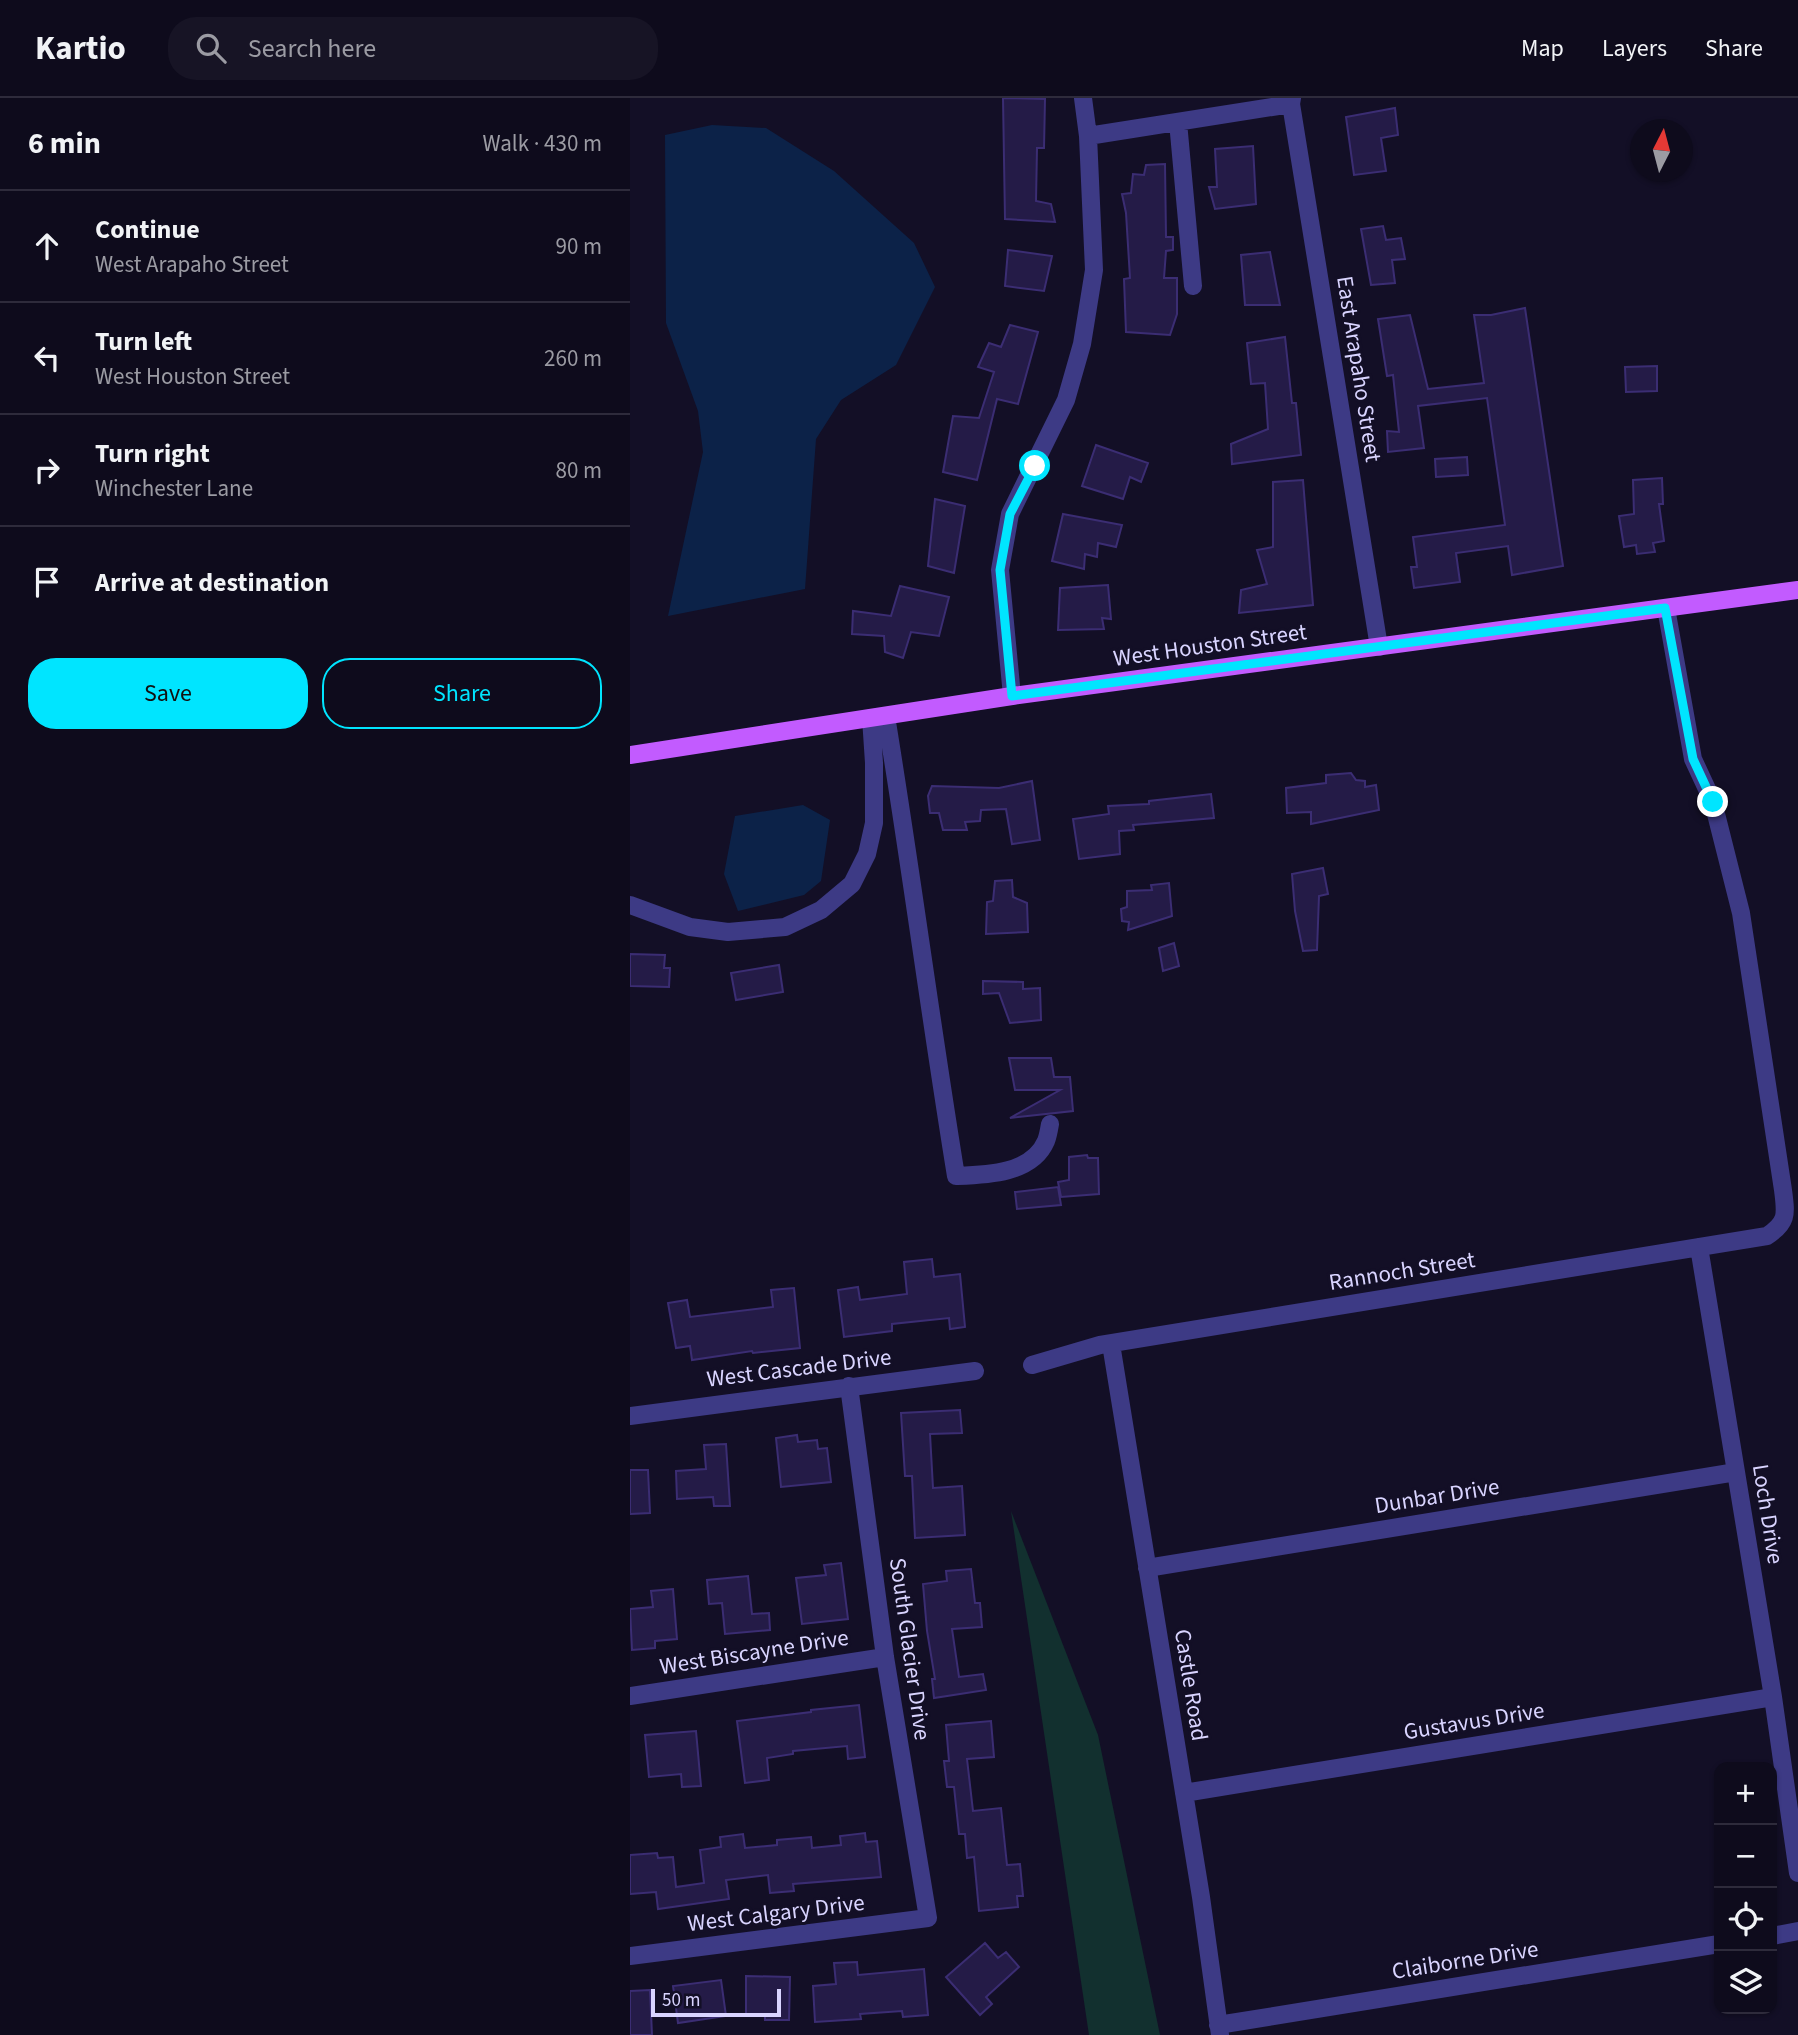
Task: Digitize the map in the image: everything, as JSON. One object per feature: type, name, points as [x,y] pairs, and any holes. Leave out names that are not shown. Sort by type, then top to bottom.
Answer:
[{"type":"main road","name":"West Houston Street","points":[[630,755],[1012,696],[1798,590]]},
{"type":"street","points":[[1012,696],[1000,570],[1010,514],[1066,400],[1082,344],[1094,270],[1088,136],[1083,98]]},
{"type":"street","points":[[1088,136],[1292,101]]},
{"type":"street","name":"East Arapaho Street","points":[[1292,101],[1379,648]]},
{"type":"street","points":[[1178,122],[1193,286]]},
{"type":"street","name":"Rannoch Street","points":[[1032,1365],[1111,1344],[1767,1236],[1780,1227],[1786,1213],[1741,913],[1713,802],[1693,759],[1665,608]]},
{"type":"street","points":[[630,905],[690,927],[728,932],[785,927],[821,910],[852,884],[867,854],[874,823],[874,763],[879,717]]},
{"type":"street","points":[[879,717],[914,891],[956,1176],[1015,1170],[1046,1143],[1050,1124]]},
{"type":"street","name":"Loch Drive","points":[[1699,1247],[1773,1697],[1798,1873]]},
{"type":"street","name":"Castle Road","points":[[1111,1344],[1184,1793],[1219,2030]]},
{"type":"street","name":"West Cascade Drive","points":[[630,1416],[975,1371]]},
{"type":"street","name":"South Glacier Drive","points":[[849,1386],[885,1657],[928,1918]]},
{"type":"street","name":"Dunbar Drive","points":[[1147,1568],[1736,1472]]},
{"type":"street","name":"West Biscayne Drive","points":[[630,1696],[885,1657]]},
{"type":"street","name":"Gustavus Drive","points":[[1184,1793],[1773,1697]]},
{"type":"street","name":"West Calgary Drive","points":[[630,1956],[928,1918]]},
{"type":"street","points":[[1777,1935],[1798,1931]]},
{"type":"street","name":"Claiborne Drive","points":[[1219,2030],[1714,1945]]},
{"type":"green space","points":[[1011,1511],[1098,1735],[1160,2035],[1089,2035]]},
{"type":"water","points":[[712,125],[766,128],[834,171],[914,243],[935,287],[896,365],[841,400],[816,439],[805,589],[668,616],[703,452],[698,411],[666,323],[665,135]]},
{"type":"water","points":[[803,805],[830,820],[821,881],[804,895],[738,911],[724,874],[735,816]]},
{"type":"building","points":[[1003,98],[1045,99],[1044,148],[1037,148],[1036,201],[1051,204],[1055,222],[1005,219]]},
{"type":"building","points":[[1395,108],[1398,135],[1381,138],[1386,171],[1354,175],[1346,117]]},
{"type":"building","points":[[1253,146],[1256,204],[1215,209],[1209,187],[1217,187],[1215,149]]},
{"type":"building","points":[[1165,164],[1166,237],[1173,237],[1173,250],[1166,251],[1164,278],[1177,278],[1177,314],[1170,335],[1126,332],[1124,279],[1130,278],[1126,213],[1122,194],[1131,193],[1133,174],[1144,175],[1146,165]]},
{"type":"building","points":[[1383,226],[1386,240],[1401,238],[1405,259],[1392,260],[1395,283],[1371,285],[1361,229]]},
{"type":"building","points":[[1008,250],[1052,256],[1044,291],[1005,286]]},
{"type":"building","points":[[1270,252],[1280,305],[1245,305],[1241,255]]},
{"type":"building","points":[[1525,308],[1563,566],[1512,575],[1508,546],[1456,553],[1460,582],[1414,588],[1411,567],[1417,567],[1413,537],[1505,525],[1487,398],[1418,406],[1424,448],[1388,452],[1387,431],[1399,432],[1393,375],[1387,376],[1378,319],[1410,315],[1428,389],[1484,383],[1474,315],[1491,315]]},
{"type":"building","points":[[1010,325],[1038,332],[1018,404],[997,399],[977,480],[943,472],[953,416],[979,418],[994,372],[978,367],[989,343],[1001,347]]},
{"type":"building","points":[[1285,337],[1301,455],[1232,464],[1231,444],[1268,429],[1265,383],[1251,384],[1247,343]]},
{"type":"building","points":[[1657,366],[1657,391],[1626,392],[1625,367]]},
{"type":"building","points":[[1096,445],[1148,463],[1141,482],[1130,477],[1123,499],[1082,486]]},
{"type":"building","points":[[1467,457],[1468,475],[1436,477],[1435,459]]},
{"type":"building","points":[[1662,478],[1663,504],[1659,504],[1664,541],[1653,543],[1655,552],[1637,554],[1636,545],[1624,547],[1619,516],[1634,514],[1633,480]]},
{"type":"building","points":[[1303,480],[1313,605],[1239,613],[1241,590],[1267,584],[1257,550],[1273,547],[1273,482]]},
{"type":"building","points":[[935,499],[965,506],[954,573],[928,566]]},
{"type":"building","points":[[1063,514],[1122,525],[1116,547],[1098,543],[1097,557],[1085,554],[1084,569],[1052,561]]},
{"type":"building","points":[[1108,585],[1111,619],[1102,618],[1104,629],[1058,630],[1060,588]]},
{"type":"building","points":[[900,586],[949,597],[939,636],[911,632],[903,658],[885,652],[884,636],[852,634],[853,611],[891,616]]},
{"type":"building","points":[[1351,773],[1356,780],[1365,781],[1365,787],[1376,785],[1379,810],[1311,824],[1311,812],[1287,813],[1286,788],[1326,783],[1326,775]]},
{"type":"building","points":[[1032,781],[1040,840],[1012,844],[1006,809],[981,810],[980,821],[965,822],[967,830],[943,830],[939,813],[930,813],[928,796],[932,786],[999,788]]},
{"type":"building","points":[[1211,794],[1214,818],[1133,825],[1134,830],[1119,831],[1120,854],[1079,859],[1073,819],[1109,814],[1108,806],[1149,804],[1149,801]]},
{"type":"building","points":[[1323,868],[1328,894],[1319,896],[1317,950],[1303,951],[1295,911],[1292,874]]},
{"type":"building","points":[[1012,880],[1013,897],[1027,903],[1028,932],[986,934],[987,902],[993,901],[995,881]]},
{"type":"building","points":[[1169,883],[1172,916],[1128,930],[1129,922],[1122,921],[1121,909],[1127,907],[1127,891],[1152,890],[1151,885]]},
{"type":"building","points":[[1174,943],[1179,966],[1163,971],[1159,948]]},
{"type":"building","points":[[630,954],[665,955],[664,968],[670,968],[669,987],[630,986]]},
{"type":"building","points":[[779,965],[783,992],[736,1000],[731,973]]},
{"type":"building","points":[[983,981],[1023,982],[1023,989],[1040,988],[1041,1020],[1010,1023],[999,993],[983,994]]},
{"type":"building","points":[[1009,1058],[1051,1058],[1054,1077],[1070,1077],[1073,1111],[1010,1118],[1060,1090],[1015,1090]]},
{"type":"building","points":[[1087,1155],[1088,1158],[1098,1158],[1099,1194],[1061,1197],[1058,1182],[1069,1180],[1069,1157]]},
{"type":"building","points":[[1058,1187],[1061,1205],[1017,1209],[1015,1192]]},
{"type":"building","points":[[932,1259],[934,1277],[960,1274],[965,1327],[950,1329],[949,1318],[892,1324],[892,1331],[844,1337],[838,1290],[858,1287],[860,1300],[907,1294],[904,1262]]},
{"type":"building","points":[[794,1288],[800,1348],[752,1351],[692,1360],[690,1346],[676,1348],[668,1303],[687,1300],[690,1317],[773,1307],[771,1290]]},
{"type":"building","points":[[960,1410],[962,1433],[930,1434],[933,1488],[962,1486],[965,1535],[915,1538],[912,1476],[905,1476],[901,1413]]},
{"type":"building","points":[[797,1435],[798,1442],[817,1440],[818,1449],[827,1448],[831,1482],[781,1487],[776,1438]]},
{"type":"building","points":[[726,1444],[730,1506],[714,1506],[713,1497],[677,1499],[676,1471],[706,1469],[704,1445]]},
{"type":"building","points":[[630,1470],[648,1470],[650,1513],[630,1514]]},
{"type":"building","points":[[841,1563],[848,1619],[802,1624],[796,1578],[826,1575],[824,1565]]},
{"type":"building","points":[[971,1569],[975,1603],[980,1603],[982,1627],[952,1629],[959,1677],[983,1674],[986,1690],[934,1698],[932,1679],[935,1679],[923,1584],[947,1581],[946,1571]]},
{"type":"building","points":[[748,1576],[752,1614],[769,1613],[770,1630],[725,1634],[722,1603],[709,1604],[707,1580]]},
{"type":"building","points":[[673,1589],[677,1639],[655,1641],[655,1648],[632,1650],[630,1609],[653,1607],[651,1591]]},
{"type":"building","points":[[859,1705],[865,1757],[848,1759],[847,1746],[793,1751],[793,1754],[767,1758],[769,1780],[745,1783],[737,1721]]},
{"type":"building","points":[[991,1721],[994,1757],[967,1759],[973,1811],[1001,1808],[1007,1865],[1020,1864],[1023,1896],[1017,1896],[1018,1907],[979,1911],[974,1857],[967,1858],[965,1834],[959,1834],[954,1787],[947,1787],[944,1761],[949,1761],[946,1725]]},
{"type":"building","points":[[696,1731],[701,1786],[682,1787],[681,1774],[649,1777],[645,1735]]},
{"type":"building","points":[[865,1833],[866,1842],[877,1841],[881,1877],[793,1884],[794,1891],[770,1893],[768,1875],[726,1880],[729,1899],[658,1909],[656,1892],[630,1894],[630,1855],[657,1853],[658,1858],[673,1857],[676,1887],[704,1883],[700,1850],[721,1847],[720,1837],[743,1834],[745,1848],[777,1845],[777,1840],[811,1837],[812,1848],[841,1845],[840,1836]]},
{"type":"building","points":[[985,1943],[998,1958],[1006,1952],[1019,1967],[986,1997],[992,2004],[980,2015],[946,1977]]},
{"type":"building","points":[[857,1962],[858,1975],[924,1969],[928,2015],[903,2017],[902,2011],[860,2014],[861,2019],[815,2022],[813,1986],[836,1984],[834,1963]]},
{"type":"building","points":[[746,1976],[790,1977],[789,2020],[765,2020],[765,2014],[746,2014]]},
{"type":"building","points":[[721,1980],[726,2016],[678,2023],[673,1986]]},
{"type":"building","points":[[650,1990],[652,2035],[630,2035],[630,1991]]},
{"type":"route","points":[[1035,466],[1010,514],[1000,570],[1012,696],[1665,608],[1693,759],[1713,802]]}]
